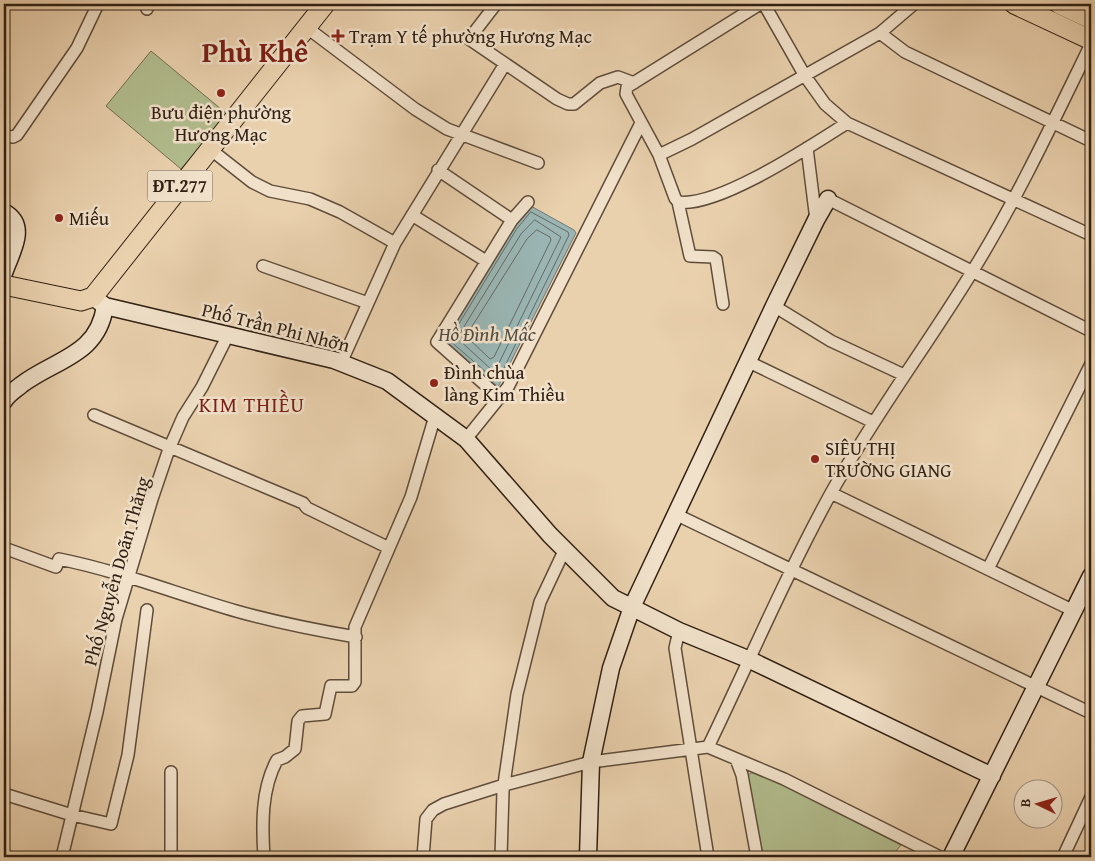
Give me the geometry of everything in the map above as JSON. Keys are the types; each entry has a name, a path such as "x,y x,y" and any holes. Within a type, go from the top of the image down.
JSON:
{"main road":[{"name":"ĐT.277","path":"99,301 210,149 325,4"},
{"path":"1014,4 1091,42"},
{"path":"1059,4 1091,19"},
{"path":"4,284 81,301 99,301"}],"street":[{"path":"4,136 13,138 17,135 77,48 98,4"},
{"path":"496,4 469,39 568,104 574,104 600,83 618,78 634,82"},
{"path":"723,304 716,259 713,257 690,256 678,202 659,155 626,94 627,87 634,82 760,4"},
{"path":"764,4 805,76 824,104 848,123 1091,235"},
{"path":"659,155 692,139 880,33 914,4"},
{"path":"306,27 415,109 447,129 538,163"},
{"path":"880,33 906,52 1091,141"},
{"path":"708,747 792,569 831,493 874,422 972,272 1052,122 1091,42"},
{"path":"341,363 395,243 438,170 462,135 505,64"},
{"path":"466,439 508,387 641,123"},
{"path":"678,202 698,201 714,197 807,148 848,123"},
{"path":"807,148 816,220"},
{"path":"210,149 252,182 270,191 310,199 340,212 395,243"},
{"path":"438,170 512,220"},
{"path":"588,857 592,762 611,668 632,607 774,306 828,199 1091,331"},
{"path":"500,398 437,342 512,220 528,202"},
{"path":"4,212 15,222 18,229 4,273"},
{"path":"412,215 486,261"},
{"path":"262,266 368,303"},
{"path":"4,401 30,378 81,350 91,341 103,322 99,301"},
{"name":"Phố Trần Phi Nhỡn","path":"99,301 341,363 387,382 466,439 564,551 613,598 679,631 750,660 992,776"},
{"path":"774,306 831,341 904,375"},
{"name":"Phố Nguyễn Doãn Thăng","path":"62,857 116,619 169,449 183,417 202,387 228,335"},
{"path":"749,362 874,422"},
{"path":"988,569 1086,388 1091,364"},
{"path":"94,415 160,442 169,449 239,475 303,503 307,508 390,548"},
{"path":"264,857 262,828 272,769 277,760 286,757 295,749 298,721 302,716 325,714 331,686 352,686 356,682 355,627 411,497 435,416"},
{"path":"831,493 1074,611"},
{"path":"675,514 1091,713"},
{"path":"4,548 56,568 59,559 104,568 128,579 244,613 305,628 356,636"},
{"path":"501,857 504,785 517,694 540,602 564,551"},
{"path":"951,857 1091,576"},
{"path":"4,794 72,815 111,824 128,755 147,610"},
{"path":"679,631 675,648 708,857"},
{"path":"423,857 426,819 433,810 444,804 504,785 592,762 708,747 784,780 940,857"},
{"path":"736,759 742,776 757,857"},
{"path":"171,772 171,857"},
{"path":"1063,857 1091,797"}],"green space":[{"path":"151,51 227,114 181,169 106,106"},
{"path":"757,772 901,845 891,857 761,857 747,776"}],"water":[{"name":"Hồ Đình Mấc","path":"529,205 574,230 576,233 498,387 444,344 443,339 513,226 519,222"}],"place":[{"name":"Trạm Y tế phường Hương Mạc","path":"338,36"},
{"name":"Bưu điện phường Hương Mạc","path":"221,93"},
{"name":"Miếu","path":"59,218"},
{"name":"Đình chùa làng Kim Thiều","path":"434,383"},
{"name":"SIÊU THỊ TRƯỜNG GIANG","path":"815,459"}],"district":[{"name":"Phù Khê","path":"255,52"},
{"name":"KIM THIỀU","path":"252,405"}]}
